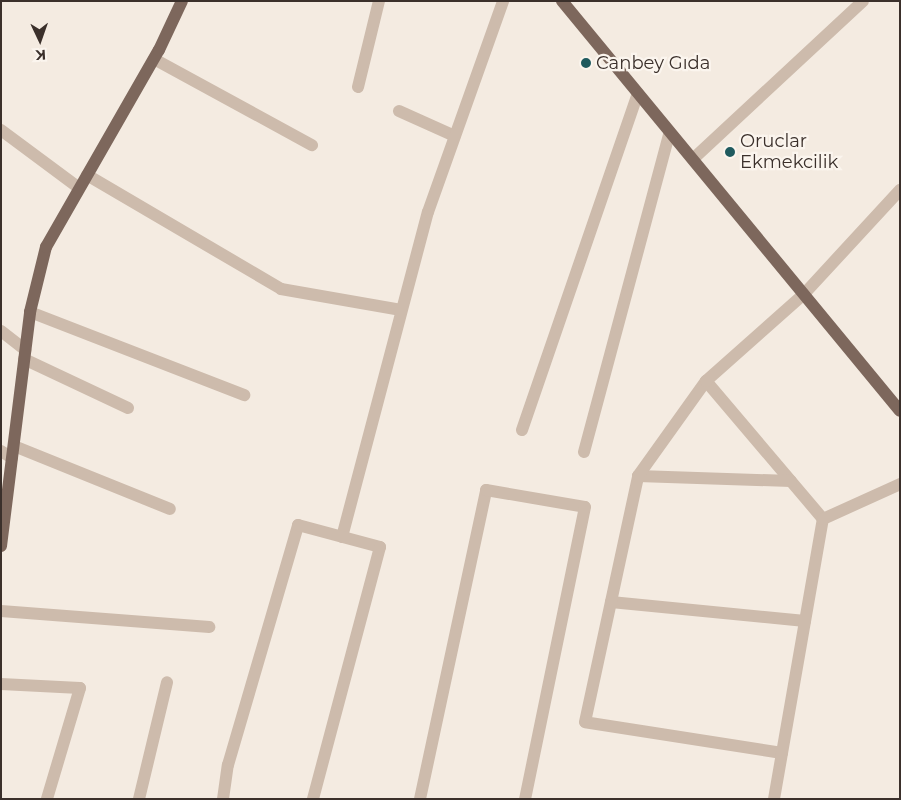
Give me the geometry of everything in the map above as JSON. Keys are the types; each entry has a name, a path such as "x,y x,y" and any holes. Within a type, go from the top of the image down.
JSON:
{"main road":[{"path":"1,546 9,452 30,312 46,247 154,59 182,1"},
{"path":"569,4 638,93 900,411"}],"street":[{"path":"358,87 379,1"},
{"path":"342,537 428,212 503,1"},
{"path":"693,159 864,1"},
{"path":"154,59 312,145"},
{"path":"522,430 638,93"},
{"path":"399,111 455,136"},
{"path":"1,130 79,188"},
{"path":"584,452 670,132"},
{"path":"87,175 281,290 401,310"},
{"path":"782,753 585,722 638,476 706,381 804,294 900,190"},
{"path":"30,312 244,395"},
{"path":"1,331 25,355 128,408"},
{"path":"706,381 823,519 774,799"},
{"path":"9,452 170,509"},
{"path":"638,476 791,480"},
{"path":"823,519 900,484"},
{"path":"420,799 486,490 585,507 525,799"},
{"path":"223,799 228,766 298,525 380,547 313,799"},
{"path":"611,602 805,621"},
{"path":"1,611 209,627"},
{"path":"140,799 167,682"},
{"path":"1,684 80,688 47,799"}],"place":[{"name":"Canbey Gıda","path":"586,63"},
{"name":"Oruclar Ekmekcilik","path":"730,152"}]}
